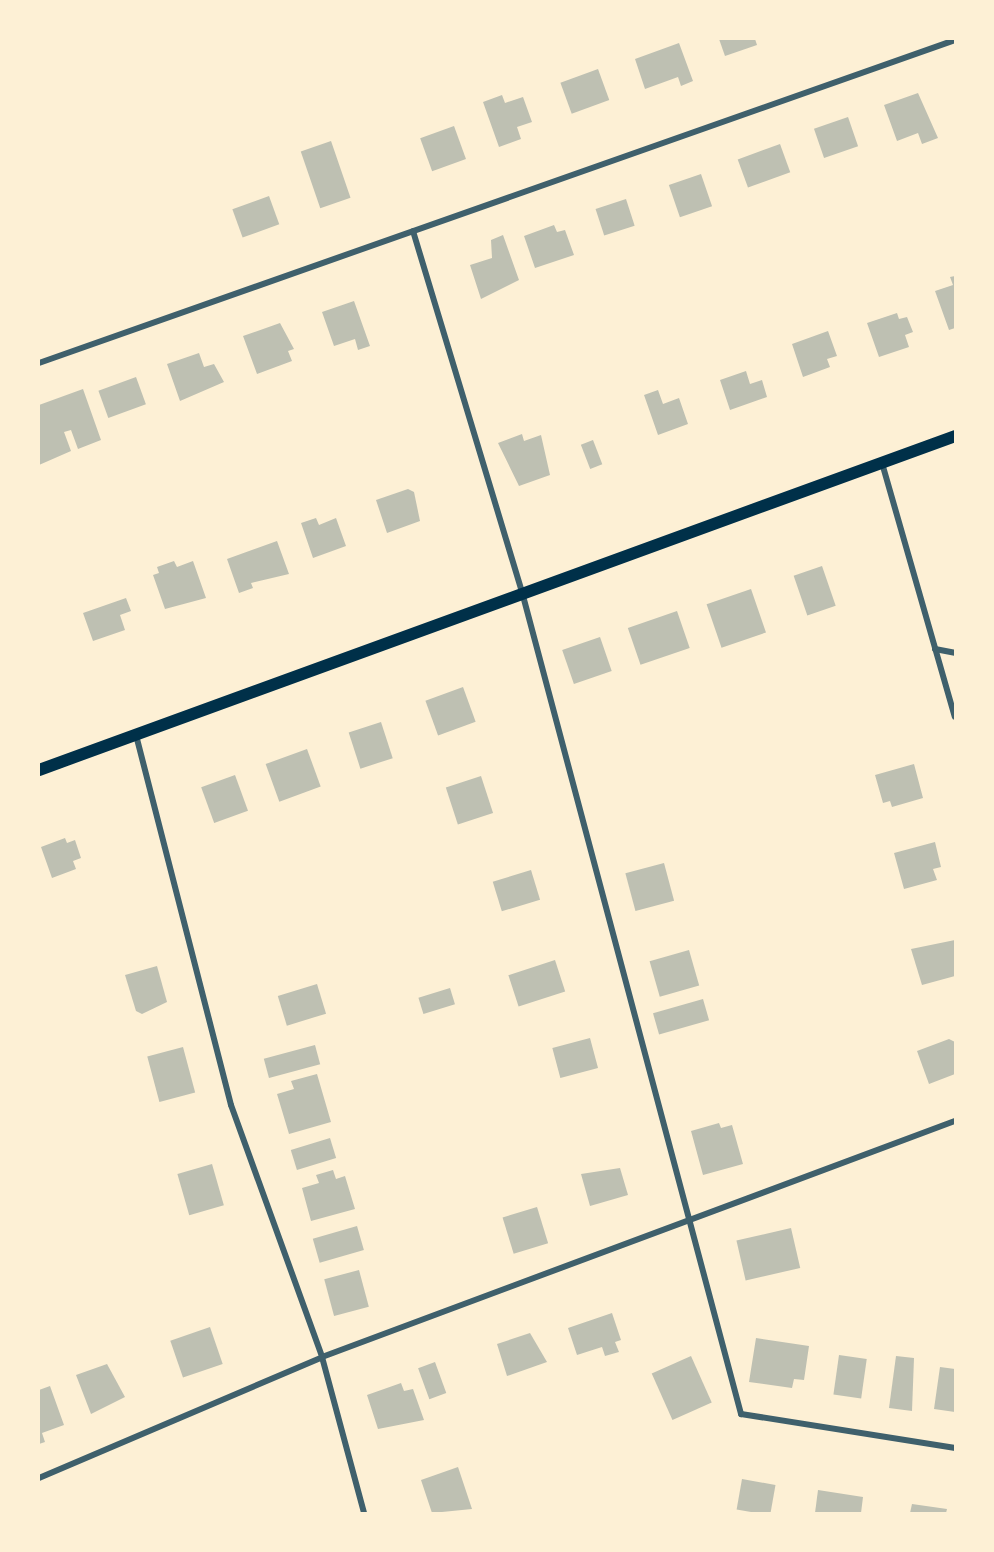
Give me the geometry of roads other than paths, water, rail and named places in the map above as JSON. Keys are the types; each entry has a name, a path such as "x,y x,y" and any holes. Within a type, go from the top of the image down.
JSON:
{"main road":[{"path":"39,770 955,436"}],"street":[{"path":"39,363 955,40"},
{"path":"413,231 522,592 741,1414 955,1448"},
{"path":"882,463 955,717"},
{"path":"935,649 955,652"},
{"path":"136,735 231,1104 322,1357 364,1513"},
{"path":"39,1478 322,1357 955,1121"}]}
